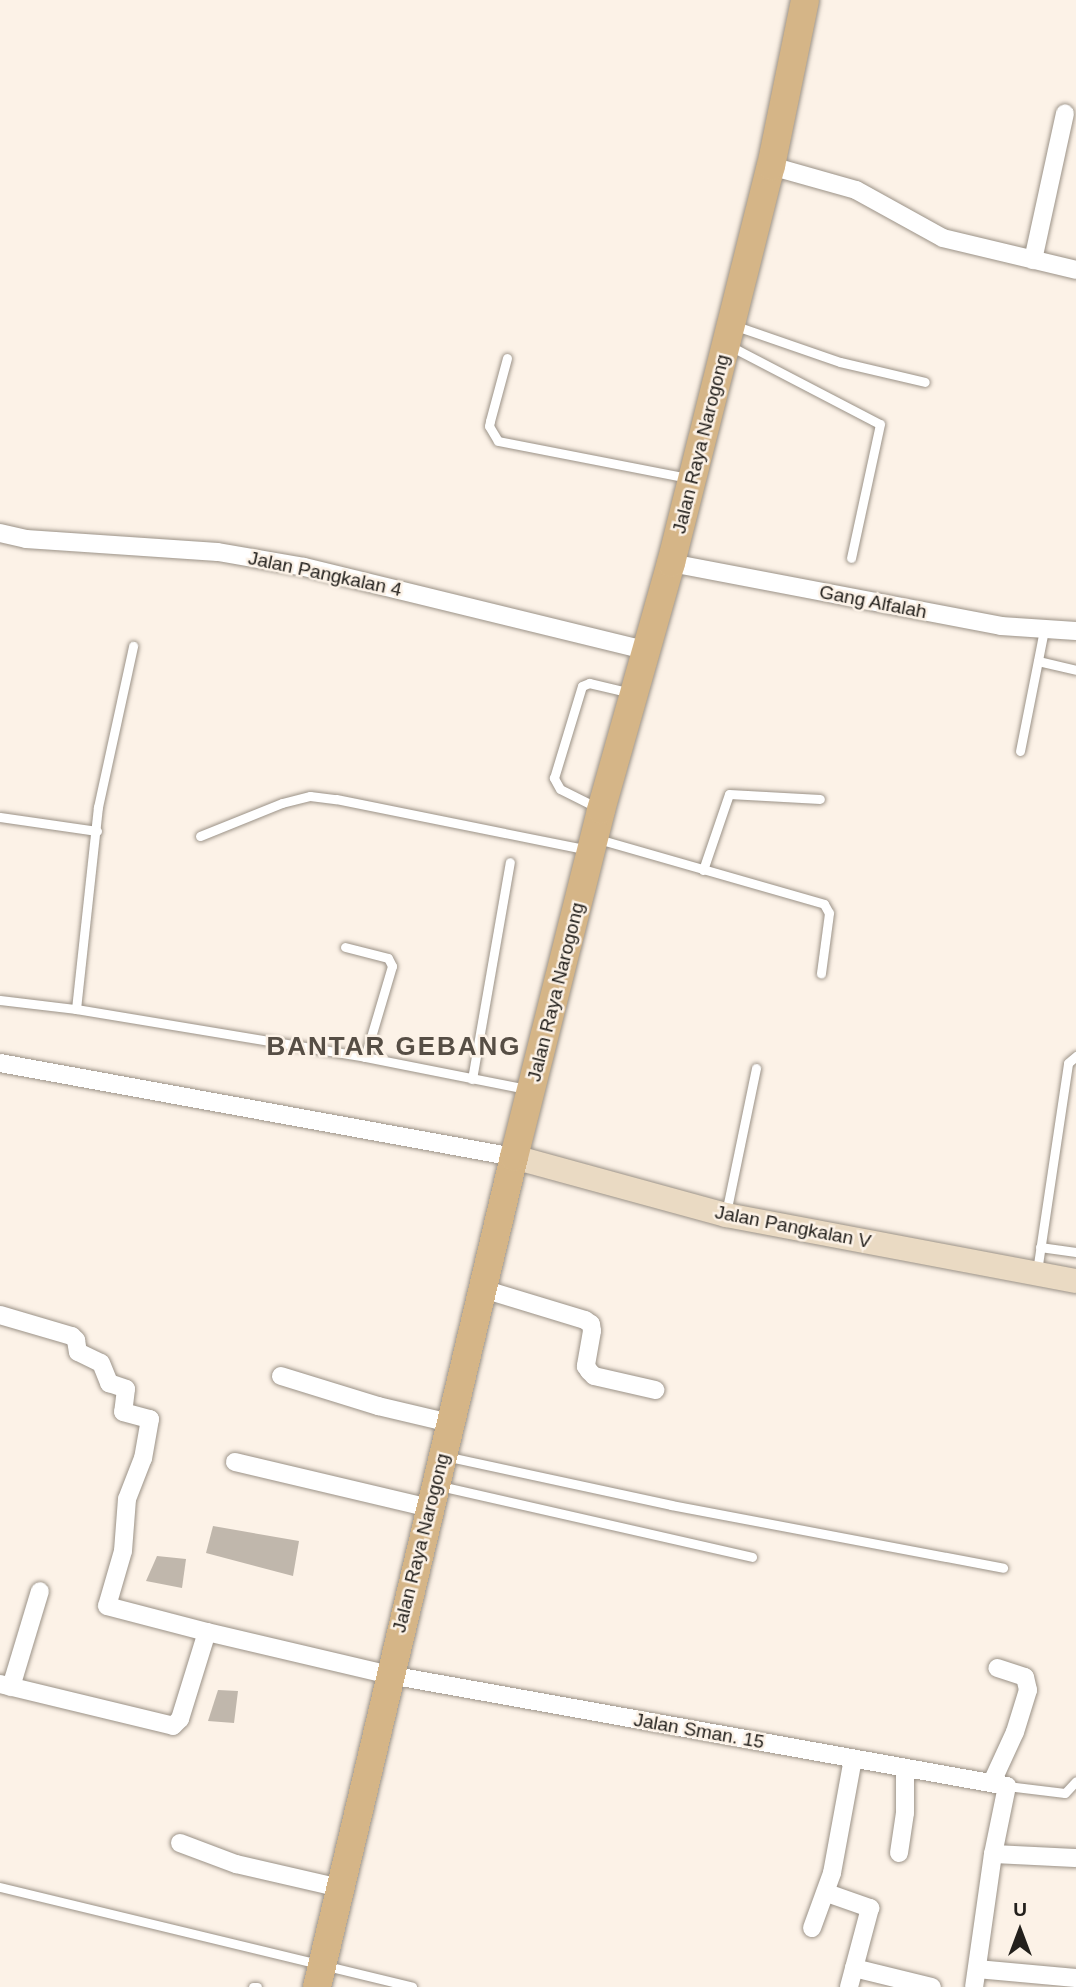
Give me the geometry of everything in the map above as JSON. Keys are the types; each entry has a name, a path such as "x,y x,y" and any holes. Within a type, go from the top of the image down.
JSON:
{"main road":[{"name":"Jalan Raya Narogong","path":"319,1977 514,1157 601,810 644,650 671,563 771,166 805,0"}],"street":[{"path":"1033,260 1065,113"},
{"path":"771,166 856,190 943,238 1076,270"},
{"name":"Jalan Pangkalan 4","path":"0,533 26,539 218,552 304,567 644,650"},
{"name":"Gang Alfalah","path":"671,563 1001,626 1076,631"},
{"path":"0,1063 514,1157"},
{"name":"Jalan Pangkalan V","path":"514,1157 726,1215 1076,1281"},
{"path":"483,1289 585,1320 591,1324 592,1331 586,1366 589,1371 594,1376 655,1390"},
{"name":"Jalan Sman. 15","path":"0,1315 72,1336 76,1340 78,1352 101,1363 109,1383 127,1389 123,1412 150,1419 143,1458 127,1499 123,1551 107,1606 390,1675 1000,1784"},
{"path":"281,1376 379,1406 450,1423"},
{"path":"235,1462 328,1481 432,1497"},
{"path":"40,1591 6,1685 173,1726 180,1720 207,1632"},
{"path":"974,1987 1000,1784 1028,1690 1025,1677 997,1668"},
{"path":"812,1928 827,1893 853,1759"},
{"path":"899,1853 905,1813 905,1768"},
{"path":"180,1843 236,1864 340,1888"},
{"path":"993,1854 1076,1858"},
{"path":"827,1893 870,1908 849,1987"},
{"path":"855,1968 932,1987"},
{"path":"977,1969 1076,1978"}],"lane":[{"path":"728,334 925,382"},
{"path":"728,334 880,424 851,558"},
{"path":"507,358 489,426 498,441 691,479"},
{"path":"1020,751 1044,630"},
{"path":"76,1009 98,807 133,646"},
{"path":"1038,661 1076,670"},
{"path":"601,810 560,789 554,778 582,686 589,683 632,694"},
{"path":"703,870 729,794 820,799"},
{"path":"200,836 282,803 310,796 593,844 703,870 824,904 829,913 821,973"},
{"path":"0,817 97,831"},
{"path":"472,1079 510,862"},
{"path":"345,947 388,958 392,966 365,1057"},
{"path":"0,1000 76,1009 365,1057 531,1090"},
{"path":"1037,1274 1068,1063 1076,1056"},
{"path":"726,1215 756,1068"},
{"path":"1040,1247 1076,1252"},
{"path":"442,1456 671,1505 1003,1569"},
{"path":"432,1497 752,1557"},
{"path":"1000,1784 1065,1793 1076,1782"},
{"path":"0,1887 319,1977 411,1987"}],"building":[{"path":"213,1526 299,1541 293,1576 206,1553"},
{"path":"157,1556 186,1559 182,1588 146,1581"},
{"path":"218,1690 238,1691 234,1723 208,1721"}],"district":[{"name":"BANTAR GEBANG","path":"394,1047"}]}
